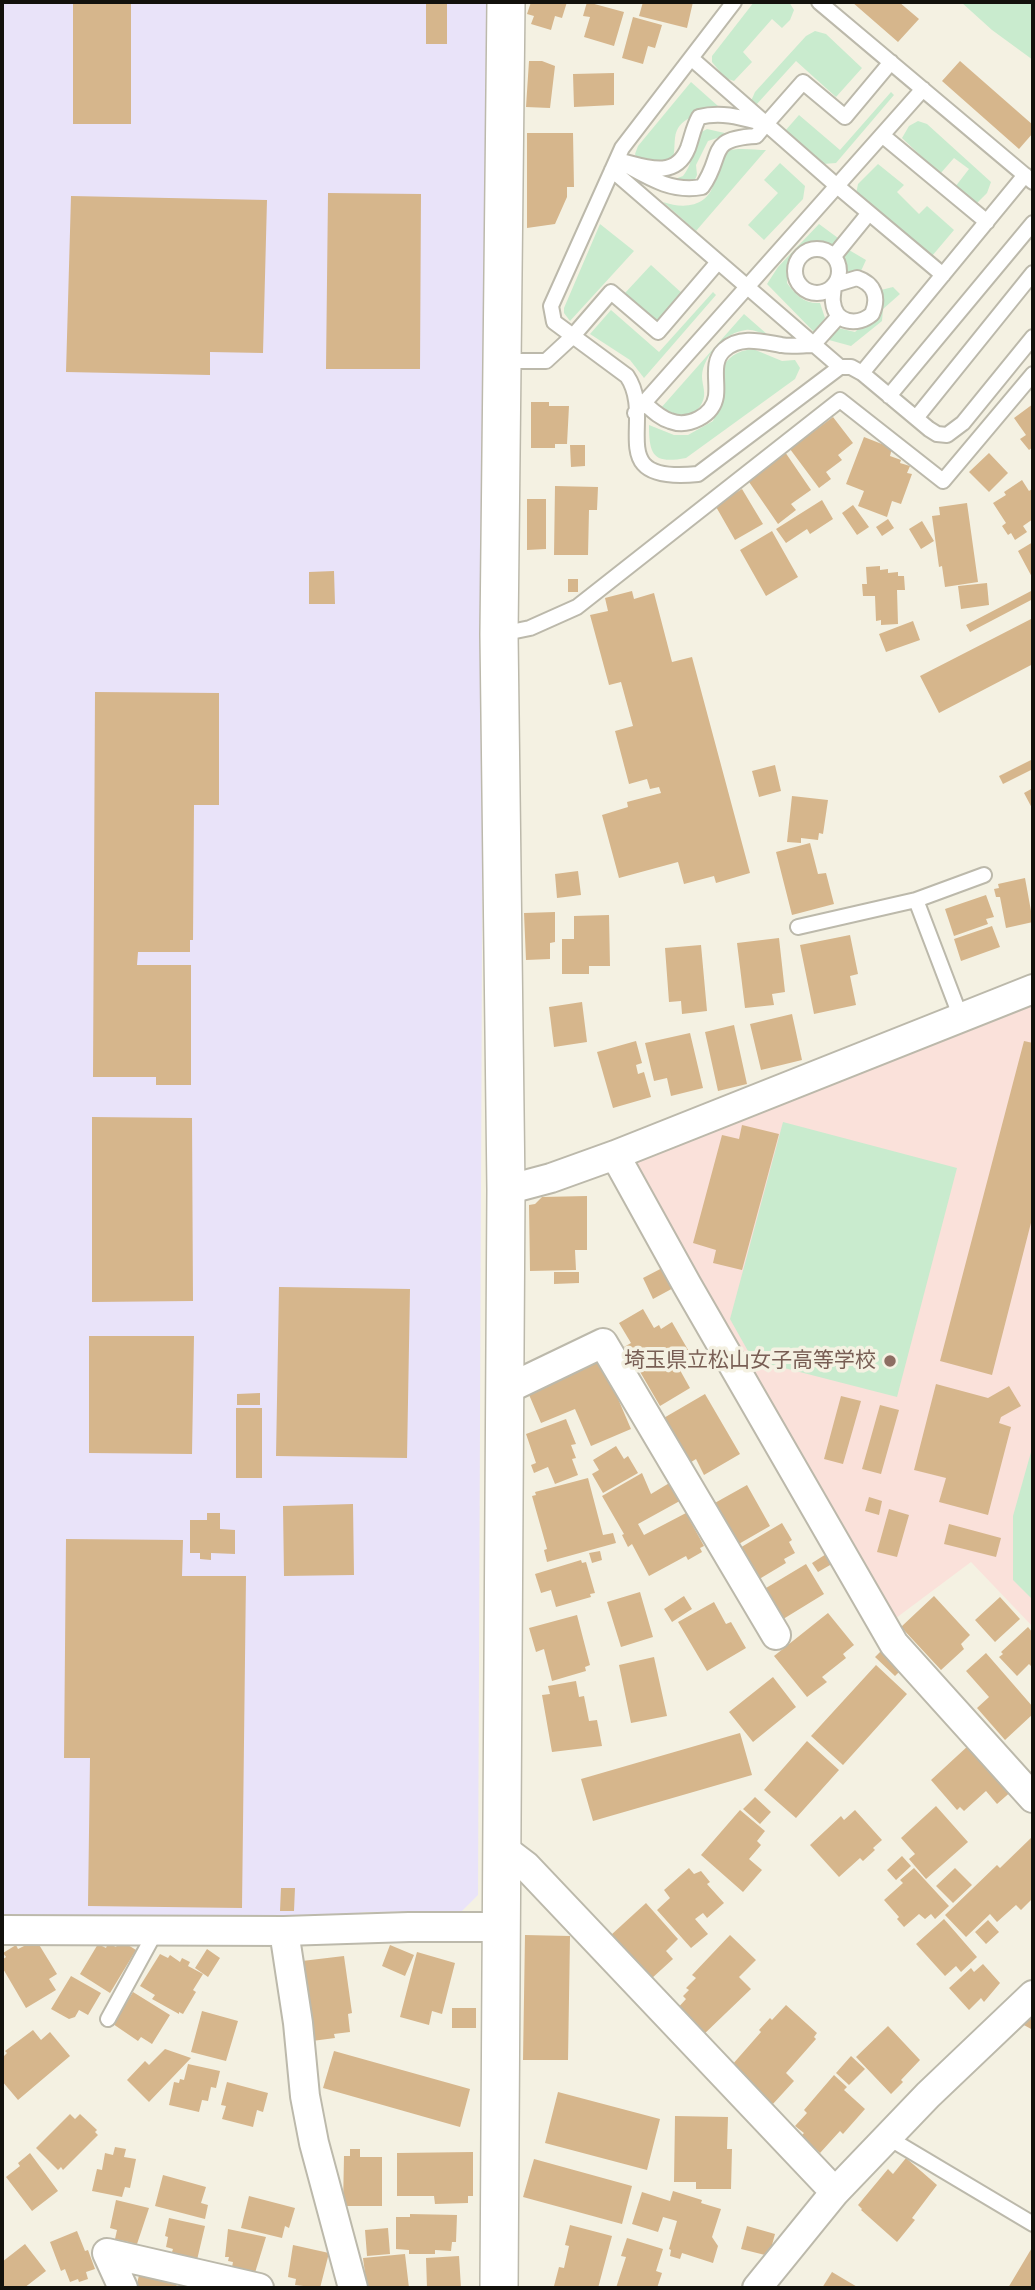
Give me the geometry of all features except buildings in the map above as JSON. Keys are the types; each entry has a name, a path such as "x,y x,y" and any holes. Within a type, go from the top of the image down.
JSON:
{"street":[{"path":"499,2288 506,1190 499,634 506,2"},
{"path":"506,1190 551,1178 615,1154 1033,989"},
{"path":"615,1154 687,1285 894,1644 1033,1798"},
{"path":"503,1391 603,1343 776,1635"},
{"path":"501,1847 526,1866 835,2192"},
{"path":"2,1930 284,1931 501,1927"},
{"path":"284,1931 298,2023 305,2096 314,2143 353,2288"},
{"path":"757,2288 835,2192 887,2137 1033,1995"},
{"path":"123,2288 107,2253 259,2288"}],"lane":[{"path":"734,2 622,148 551,306 554,322 627,376 635,388 640,408 638,456 648,468 679,476 698,474 839,367 850,367 862,373 937,434 947,436 955,430 1033,337"},
{"path":"819,2 1029,179 987,222 862,373"},
{"path":"691,58 943,275"},
{"path":"614,165 670,188 687,190 702,187 712,173 716,152 724,142 739,137 756,136 803,82 845,117 891,62"},
{"path":"640,408 923,89"},
{"path":"614,165 668,169 681,162 689,145 691,130 699,117 714,114 766,124"},
{"path":"882,135 987,222"},
{"path":"614,165 718,262 839,367"},
{"path":"834,256 869,213"},
{"path":"889,396 1033,223"},
{"path":"834,285 821,293 807,291 796,280 796,264 805,252 820,249 834,256 839,271 834,285 833,302 839,316 851,322 866,319 872,314 875,292 865,281 850,279 834,285"},
{"path":"502,360 546,361 572,337 611,292 658,332 718,262"},
{"path":"916,418 1033,273"},
{"path":"640,408 673,422 691,422 707,413 716,398 717,360 725,348 754,340 782,345 813,345 839,316"},
{"path":"499,634 530,628 577,607 840,400 943,481 1033,374"},
{"path":"798,927 916,900 984,874"},
{"path":"916,900 961,1018"},
{"path":"108,2019 156,1931"},
{"path":"887,2137 1033,2224"}],"shaded area":[{"path":"2,2 486,2 478,1895 462,1911 366,1912 344,1915 323,1924 2,1923"},
{"name":"埼玉県立松山女子高等学校","path":"1033,1004 1033,1627 971,1562 892,1621 634,1161"}],"green space":[{"path":"754,2 789,2 794,10 790,20 782,28 772,19 743,52 752,62 734,81 725,78 712,62 712,56"},
{"path":"961,2 1033,2 1033,60 992,30"},
{"path":"815,31 826,34 862,68 836,97 796,61 756,105 751,101 755,92 806,36"},
{"path":"691,82 727,114 687,119 677,130 672,161 654,165 637,159 635,154 638,146"},
{"path":"891,92 894,95 836,163 823,164 785,131 799,115 840,150"},
{"path":"918,121 927,124 991,182 987,193 975,205 955,187 969,169 954,158 940,174 902,138 909,126"},
{"path":"707,129 729,134 708,141 696,165 697,175 693,184 664,183 683,176 691,160 694,136"},
{"path":"736,149 766,150 696,231 663,202 680,206 696,204 702,200 712,188 718,159 723,153"},
{"path":"780,163 805,186 803,199 764,240 748,225 778,193 764,180"},
{"path":"878,164 904,185 897,192 919,214 927,206 954,230 932,256 919,251 856,194 858,184"},
{"path":"600,224 634,251 570,321 564,308"},
{"path":"819,224 838,238 829,249 810,244 789,265 787,283 801,298 820,303 825,318 814,332 767,284 778,267"},
{"path":"849,250 866,260 861,271 881,290 893,287 900,294 883,309 882,321 851,346 829,340 834,327 855,332 868,320 876,301 865,281 844,273 838,262"},
{"path":"651,265 684,295 658,324 625,293"},
{"path":"713,292 716,295 644,378 630,360 590,334 611,310 659,352"},
{"path":"744,314 768,335 746,330 730,335 716,346 703,368 704,396 700,406 689,415 679,418 660,409"},
{"path":"753,349 782,361 795,360 800,368 795,379 686,458 667,460 655,455 650,444 649,425 674,435 688,435 713,421 724,391 720,371 733,356"},
{"path":"783,1122 957,1168 897,1397 753,1360 730,1319"},
{"path":"1033,1445 1033,1600 1013,1580 1013,1516"}],"place":[{"name":"埼玉県立松山女子高等学校","path":"890,1361"}]}
